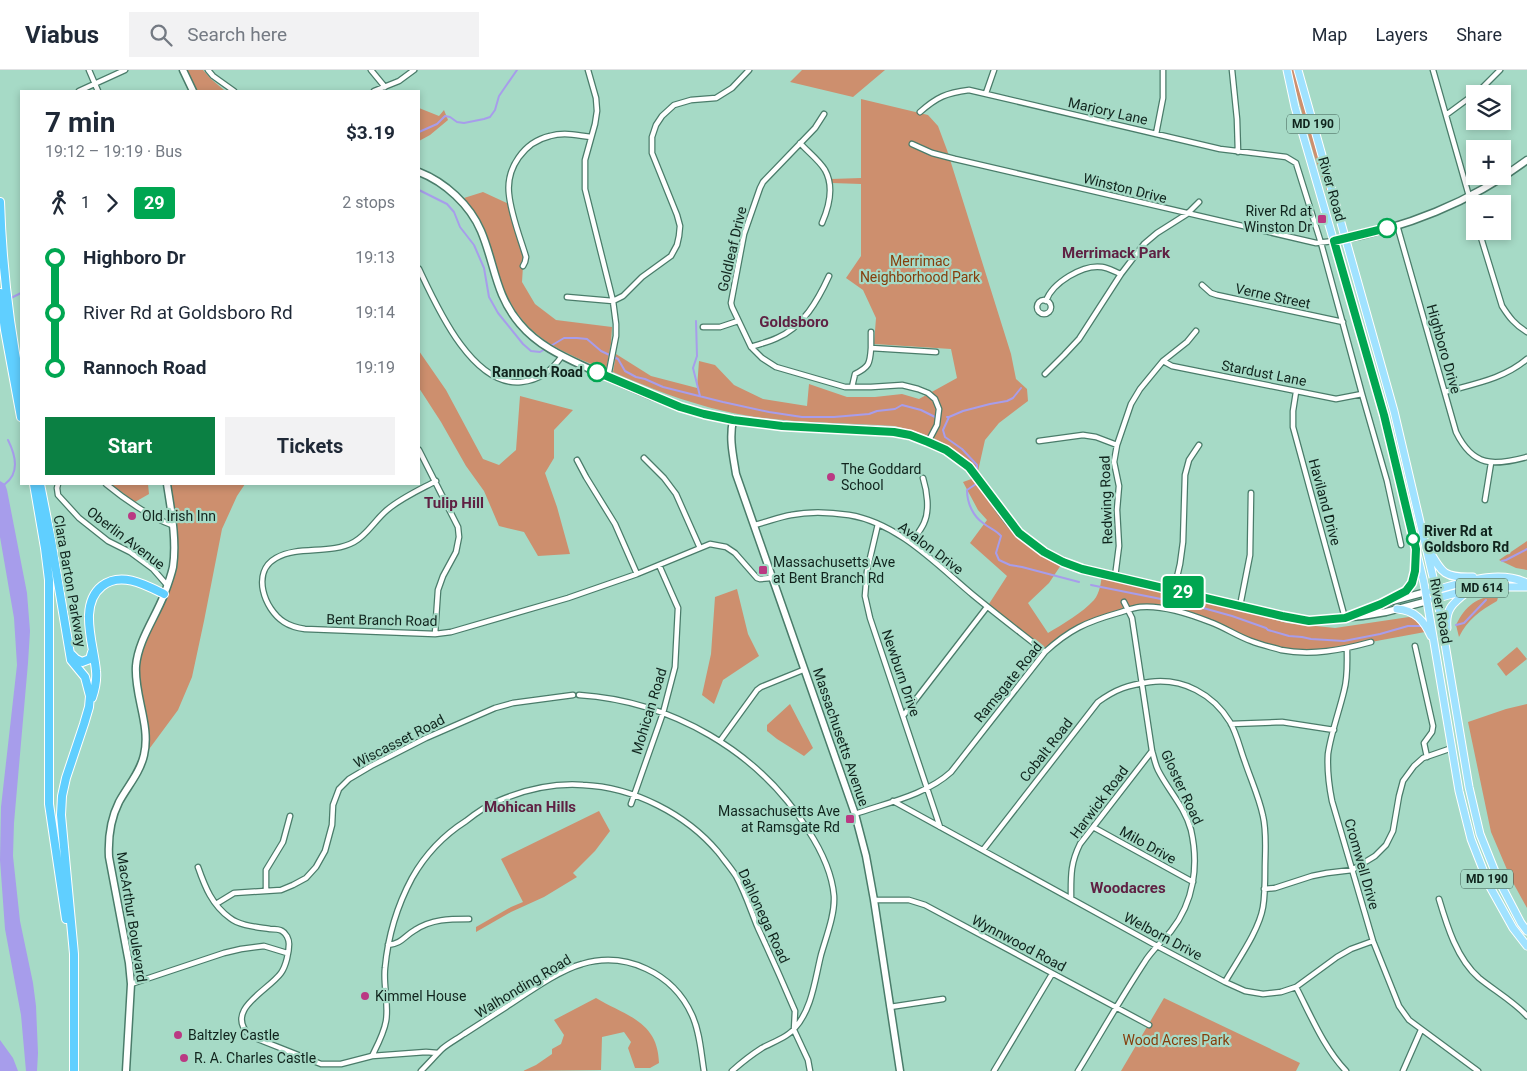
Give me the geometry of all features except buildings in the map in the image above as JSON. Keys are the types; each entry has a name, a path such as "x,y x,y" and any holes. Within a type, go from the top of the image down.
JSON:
{"highway":[{"path":"0,202 1,244 6,294 20,380"},
{"path":"0,292 20,412"},
{"path":"32,497 33,485"},
{"name":"Clara Barton Parkway","path":"33,485 49,580 49,804 74,973"},
{"name":"Clara Barton Parkway","path":"40,485 71,660 84,678 90,696 89,707 70,762 62,796 61,815 74,954 74,1071"},
{"path":"38,536 49,580"},
{"path":"70,651 79,662 86,662 92,656 89,610 95,594 103,585 122,578 148,586 164,594"},
{"path":"89,707 96,679 92,645"},
{"path":"48,763 51,773 58,777 63,774 70,762"}],"main road":[{"path":"183,70 192,90"},
{"name":"River Road","path":"1287,70 1384,415 1428,601 1459,791 1471,839 1489,884 1513,928 1527,946"},
{"name":"River Road","path":"1298,70 1394,411 1438,598 1469,787 1480,834 1498,879 1521,923 1527,930"},
{"path":"1473,195 1496,182 1527,160"},
{"name":"MD 614","path":"420,172 450,191 468,210 480,230 498,288 509,310 520,325 547,348 608,377 680,407 704,414 733,420 782,426 894,432 910,435 928,442 946,450 969,467 1011,524 1030,542 1063,562 1082,569 1309,621 1376,614 1471,589 1527,587"},
{"path":"1334,241 1397,225 1434,213 1466,198"},
{"name":"Massachusetts Avenue","path":"733,420 731,432 736,474 854,814 866,856 900,1071"},
{"name":"MacArthur Boulevard","path":"126,1071 131,984 108,842 114,812 138,771 144,756 144,719 136,686 136,664 142,642 164,594 173,567 174,542 167,485"},
{"path":"1420,524 1437,566 1444,573 1455,577 1488,577"},
{"path":"1381,604 1406,591 1412,583 1415,571 1416,549"},
{"name":"MD 614","path":"1345,618 1381,604 1488,577 1509,578 1527,583"},
{"path":"1447,653 1447,615 1453,603 1471,589"},
{"path":"1397,609 1405,610 1418,616 1423,621 1435,644"}],"street":[{"path":"88,70 98,90"},
{"path":"81,90 125,70"},
{"path":"208,70 213,76 233,90"},
{"path":"370,70 385,87"},
{"path":"377,90 399,81 414,70"},
{"path":"588,70 597,105 595,124 585,160 585,189 613,301 617,330 608,377"},
{"path":"568,297 613,301 623,296 642,277 671,256 677,245 680,226 652,153 652,136 656,125 662,116 674,105 684,101 716,98 732,88 749,70"},
{"path":"986,93 994,70"},
{"path":"1156,134 1163,98 1163,70"},
{"path":"1232,70 1238,152"},
{"path":"1433,70 1468,195"},
{"path":"1446,115 1480,90 1500,70"},
{"name":"Marjory Lane","path":"920,112 934,100 950,92 969,90 1238,152 1286,157 1296,163 1299,169 1321,243"},
{"name":"Goldleaf Drive","path":"824,114 815,128 763,182 760,188 744,234 731,303 732,307 751,347 762,358 776,367 845,387 871,388 902,385 928,393 935,399 939,408 937,425 928,442"},
{"path":"523,266 526,257 508,192 514,164 528,147 549,136 569,134 592,137"},
{"path":"800,143 820,164 828,180 830,188 829,206 822,223"},
{"name":"Winston Drive","path":"912,144 955,159 1187,214 1316,243 1334,241"},
{"path":"1044,374 1079,339 1121,274 1144,244 1157,233 1187,214 1198,202"},
{"name":"Highboro Drive","path":"1397,225 1456,432 1462,444 1476,457 1491,463"},
{"path":"1482,240 1502,306 1508,317 1527,332"},
{"path":"1321,243 1387,481 1402,545"},
{"path":"1046,301 1053,288 1083,269 1102,267 1121,274"},
{"path":"420,271 441,314 455,337 484,369 496,377 508,382 537,379 553,368 562,356"},
{"path":"751,347 778,338 800,322 815,303 829,276"},
{"name":"Verne Street","path":"1202,285 1211,293 1217,295 1343,322"},
{"path":"703,327 720,327 738,321"},
{"name":"Redwing Road","path":"1115,576 1119,546 1117,510 1119,486 1114,462 1117,445 1134,396 1163,361 1187,342 1196,331"},
{"path":"852,386 856,374 868,365 871,332"},
{"path":"871,348 936,352"},
{"path":"1445,392 1497,377 1509,372 1527,359"},
{"name":"Stardust Lane","path":"1163,361 1172,366 1336,399 1362,394"},
{"name":"Haviland Drive","path":"1296,392 1292,411 1293,427 1345,618"},
{"path":"1039,441 1083,435 1096,437 1117,445"},
{"path":"1174,590 1183,542 1185,475 1189,460 1200,445"},
{"path":"420,452 456,519 459,537 456,552 438,590 435,634"},
{"path":"1485,500 1491,463 1527,457"},
{"path":"644,458 664,478 676,494 700,548"},
{"path":"578,460 586,477 615,524 637,574"},
{"path":"911,543 926,520 927,503 923,478"},
{"name":"Bent Branch Road","path":"436,481 397,502 354,542 339,547 285,553 274,558 262,579 262,590 269,607 282,621 305,629 435,634 450,632 568,598 637,574 710,544 726,547 735,553 757,578 771,578"},
{"name":"Oberlin Avenue","path":"58,485 58,495 79,518 108,541 130,552 153,569 167,585"},
{"path":"107,485 118,494 172,525"},
{"path":"1240,606 1250,555 1251,492"},
{"name":"Avalon Drive","path":"754,525 792,515 820,512 850,515 878,524 911,543 1045,652"},
{"name":"Newburn Drive","path":"878,524 867,571 865,596 870,618 940,827"},
{"name":"Mohican Road","path":"631,804 662,713 675,667 678,608 659,565"},
{"name":"Gloster Road","path":"1078,1071 1145,961 1171,931 1181,916 1190,897 1193,882 1195,856 1190,828 1182,808 1158,769 1152,752 1132,618 1124,602"},
{"path":"903,716 988,607"},
{"name":"Ramsgate Road","path":"854,814 928,788 941,781 951,772 1045,652 1060,638 1080,626 1099,618 1143,607 1167,609 1211,622 1251,641 1282,650 1316,652 1347,648 1371,642"},
{"path":"1415,646 1433,726 1432,732 1424,743 1427,757"},
{"name":"Cromwell Drive","path":"1347,648 1345,688 1328,756 1329,784 1373,940 1399,1006 1409,1020 1478,1071"},
{"path":"720,741 757,690 803,670"},
{"name":"Cobalt Road","path":"983,850 1098,702 1112,692 1126,686 1142,683 1158,681 1175,682 1193,687 1208,696 1220,708 1231,724 1264,818 1266,838 1263,908 1258,924 1225,982"},
{"name":"Wiscasset Road","path":"216,904 234,894 281,890 306,878 316,867 325,851 331,833 333,805 336,795 348,779 426,738 495,708 513,703 573,695"},
{"path":"579,695 631,702 695,727 720,741 759,770 788,801 815,840 826,863 832,879 834,898 832,916 806,1012 794,1030 749,1056 732,1071"},
{"path":"1231,724 1282,722 1334,730"},
{"path":"1264,890 1312,876 1352,870 1375,856 1386,845 1392,831 1403,781 1414,766 1423,758 1452,748"},
{"name":"Harwick Road","path":"1071,898 1071,869 1074,856 1080,844 1152,752"},
{"name":"Dahlonega Road","path":"388,945 399,906 413,876 430,852 458,826 497,801 514,795 540,788 563,785 594,785 635,795 668,810 697,832 718,852 736,876 795,1011 794,1030"},
{"name":"Welborn Drive","path":"893,801 1157,946 1245,991 1263,994 1281,992 1296,987 1337,957 1373,940"},
{"path":"266,890 266,870 283,842 290,816"},
{"name":"Milo Drive","path":"1093,828 1193,882"},
{"path":"198,867 206,890 229,918 282,931 288,939 289,944 281,973 250,1001 243,1012 242,1024 244,1030 250,1036 321,1064 341,1064 372,1056 426,1052 438,1053"},
{"name":"Wynnwood Road","path":"874,900 899,899 918,902 1149,1025"},
{"path":"1439,899 1445,919 1468,966 1478,978 1505,996 1527,1016"},
{"path":"372,1056 383,1034 387,1020 385,970 388,945 399,944 415,929 431,921 469,919"},
{"path":"131,984 241,949 264,946 287,953"},
{"name":"Walhonding Road","path":"421,1071 443,1048 519,998 568,969 580,964 600,960 619,960 638,965 664,980 678,994 692,1016 697,1029 704,1071"},
{"path":"994,1071 1052,974"},
{"path":"1296,987 1327,1047 1346,1071"},
{"path":"890,1007 943,999"},
{"path":"794,1030 808,1060 810,1071"},
{"path":"1403,1071 1421,1030"}],"green space":[{"path":"187,70 203,70 224,90 197,90"},
{"path":"802,70 885,70 853,97 790,82"},
{"path":"1290,70 1294,70 1328,192 1314,155"},
{"name":"Merrimac Neighborhood Park","path":"861,99 928,115 938,126 1011,354 1016,379 1027,389 1028,401 999,423 985,440 978,471 950,447 918,432 894,426 787,420 724,411 681,399 613,372 616,354 651,376 697,388 699,361 715,365 734,385 763,399 807,406 809,384 847,397 875,397 902,394 919,399 957,378 951,349 874,344 876,318 863,290 846,278 861,256 861,184 832,183 831,179 861,178"},
{"path":"420,108 439,116 444,110 448,120 420,140"},
{"path":"483,192 511,205 526,257 523,266 522,282 535,304 556,320 612,327 606,370 557,348 543,339 519,316 501,282 483,226 476,213 464,198"},
{"path":"420,352 446,390 483,459 499,465 516,450 520,396 573,410 554,430 554,458 545,473 570,554 538,556 524,532 499,526 484,491 466,466 420,390"},
{"path":"977,477 1019,533 1063,562 1049,583 1028,603 1048,633 1078,614 1094,600 1099,591 1102,574 1287,623 1335,628 1409,617 1418,621 1425,632 1347,648 1300,652 1251,641 1185,613 1143,607 1080,626 1045,652 987,607 1007,576 970,543 987,520 978,510 963,482"},
{"path":"112,485 148,485 149,494 135,502"},
{"path":"167,485 244,485 237,496 222,529 192,677 178,710 144,756 145,738 136,664 173,567 174,542"},
{"path":"1527,541 1527,570 1516,568 1499,560"},
{"path":"737,589 748,634 759,656 723,680 714,704 702,695 711,654 715,597"},
{"path":"1499,594 1497,601 1475,616 1466,625 1459,637 1456,625 1468,607 1478,600"},
{"path":"1517,647 1527,659 1506,676 1497,664"},
{"path":"790,704 813,748 804,756 767,731 767,725"},
{"path":"1527,704 1527,908 1511,879 1491,832 1468,722"},
{"path":"599,811 610,831 595,851 573,873 577,877 544,897 511,912 476,932 476,927 523,902 501,859"},
{"path":"596,998 629,1015 647,1029 657,1049 659,1063 650,1068 635,1068 628,1048 631,1042 624,1032 602,1037 601,1070 523,1071 552,1054 552,1049 561,1044 564,1035 554,1020"},
{"name":"Wood Acres Park","path":"1164,998 1300,1063 1296,1071 1121,1071"}],"shaded area":[{"path":"0,481 5,484 7,490 27,593 30,631 13,856 20,921 36,1006 37,1071 26,1071 21,1015 5,929 0,860 1,807 17,665 14,618 0,537"},
{"path":"0,1040 13,1058 18,1071 0,1071"}],"waterway":[{"path":"420,132 437,124 445,116 464,123 490,117 495,110 499,96 517,70"},
{"path":"420,190 447,204 454,212 460,227 474,245 484,268 489,297 498,313 531,351 540,352 545,349"},
{"path":"11,298 20,294"},
{"path":"696,321 697,356 693,368 700,396"},
{"path":"549,347 564,338 587,339 601,351 618,359 625,371 636,377 663,387 769,412 802,417 834,417 869,414 895,409 902,405 921,410 935,417"},
{"path":"949,417 963,411 1007,401 1013,398 1021,388"},
{"path":"947,417 949,417 943,430 945,437 962,449 977,465 977,468"},
{"path":"5,484 13,474 15,463 13,451 8,440"},
{"path":"976,484 967,490 969,504 979,520 1001,536 996,553 999,560 1010,565 1079,582"},
{"path":"1502,561 1527,549"},
{"path":"1091,585 1196,606 1232,616 1268,630 1289,636 1311,639 1344,641 1408,626 1422,626"},
{"path":"1456,625 1464,623 1486,600"}],"bus line":[{"name":"29","path":"597,372 680,407 718,417 782,426 885,431 910,435 946,450 969,467 1019,533 1044,552 1063,562 1082,569 1282,616 1309,621 1345,618 1381,604 1406,591 1412,583 1415,571 1416,549 1384,415 1334,241 1387,228"}],"place":[{"name":"River Rd at Winston Dr","path":"1322,219"},
{"name":"Rannoch Road","path":"597,372"},
{"name":"The Goddard School","path":"831,477"},
{"name":"Old Irish Inn","path":"132,516"},
{"name":"River Rd at Goldsboro Rd","path":"1413,539"},
{"name":"Massachusetts Ave at Bent Branch Rd","path":"763,570"},
{"name":"Massachusetts Ave at Ramsgate Rd","path":"850,819"},
{"name":"Kimmel House","path":"365,996"},
{"name":"Baltzley Castle","path":"178,1035"},
{"name":"R. A. Charles Castle","path":"184,1058"}],"district":[{"name":"Merrimack Park","path":"1116,253"},
{"name":"Goldsboro","path":"794,322"},
{"name":"Tulip Hill","path":"454,503"},
{"name":"Mohican Hills","path":"530,807"},
{"name":"Woodacres","path":"1128,888"}]}
